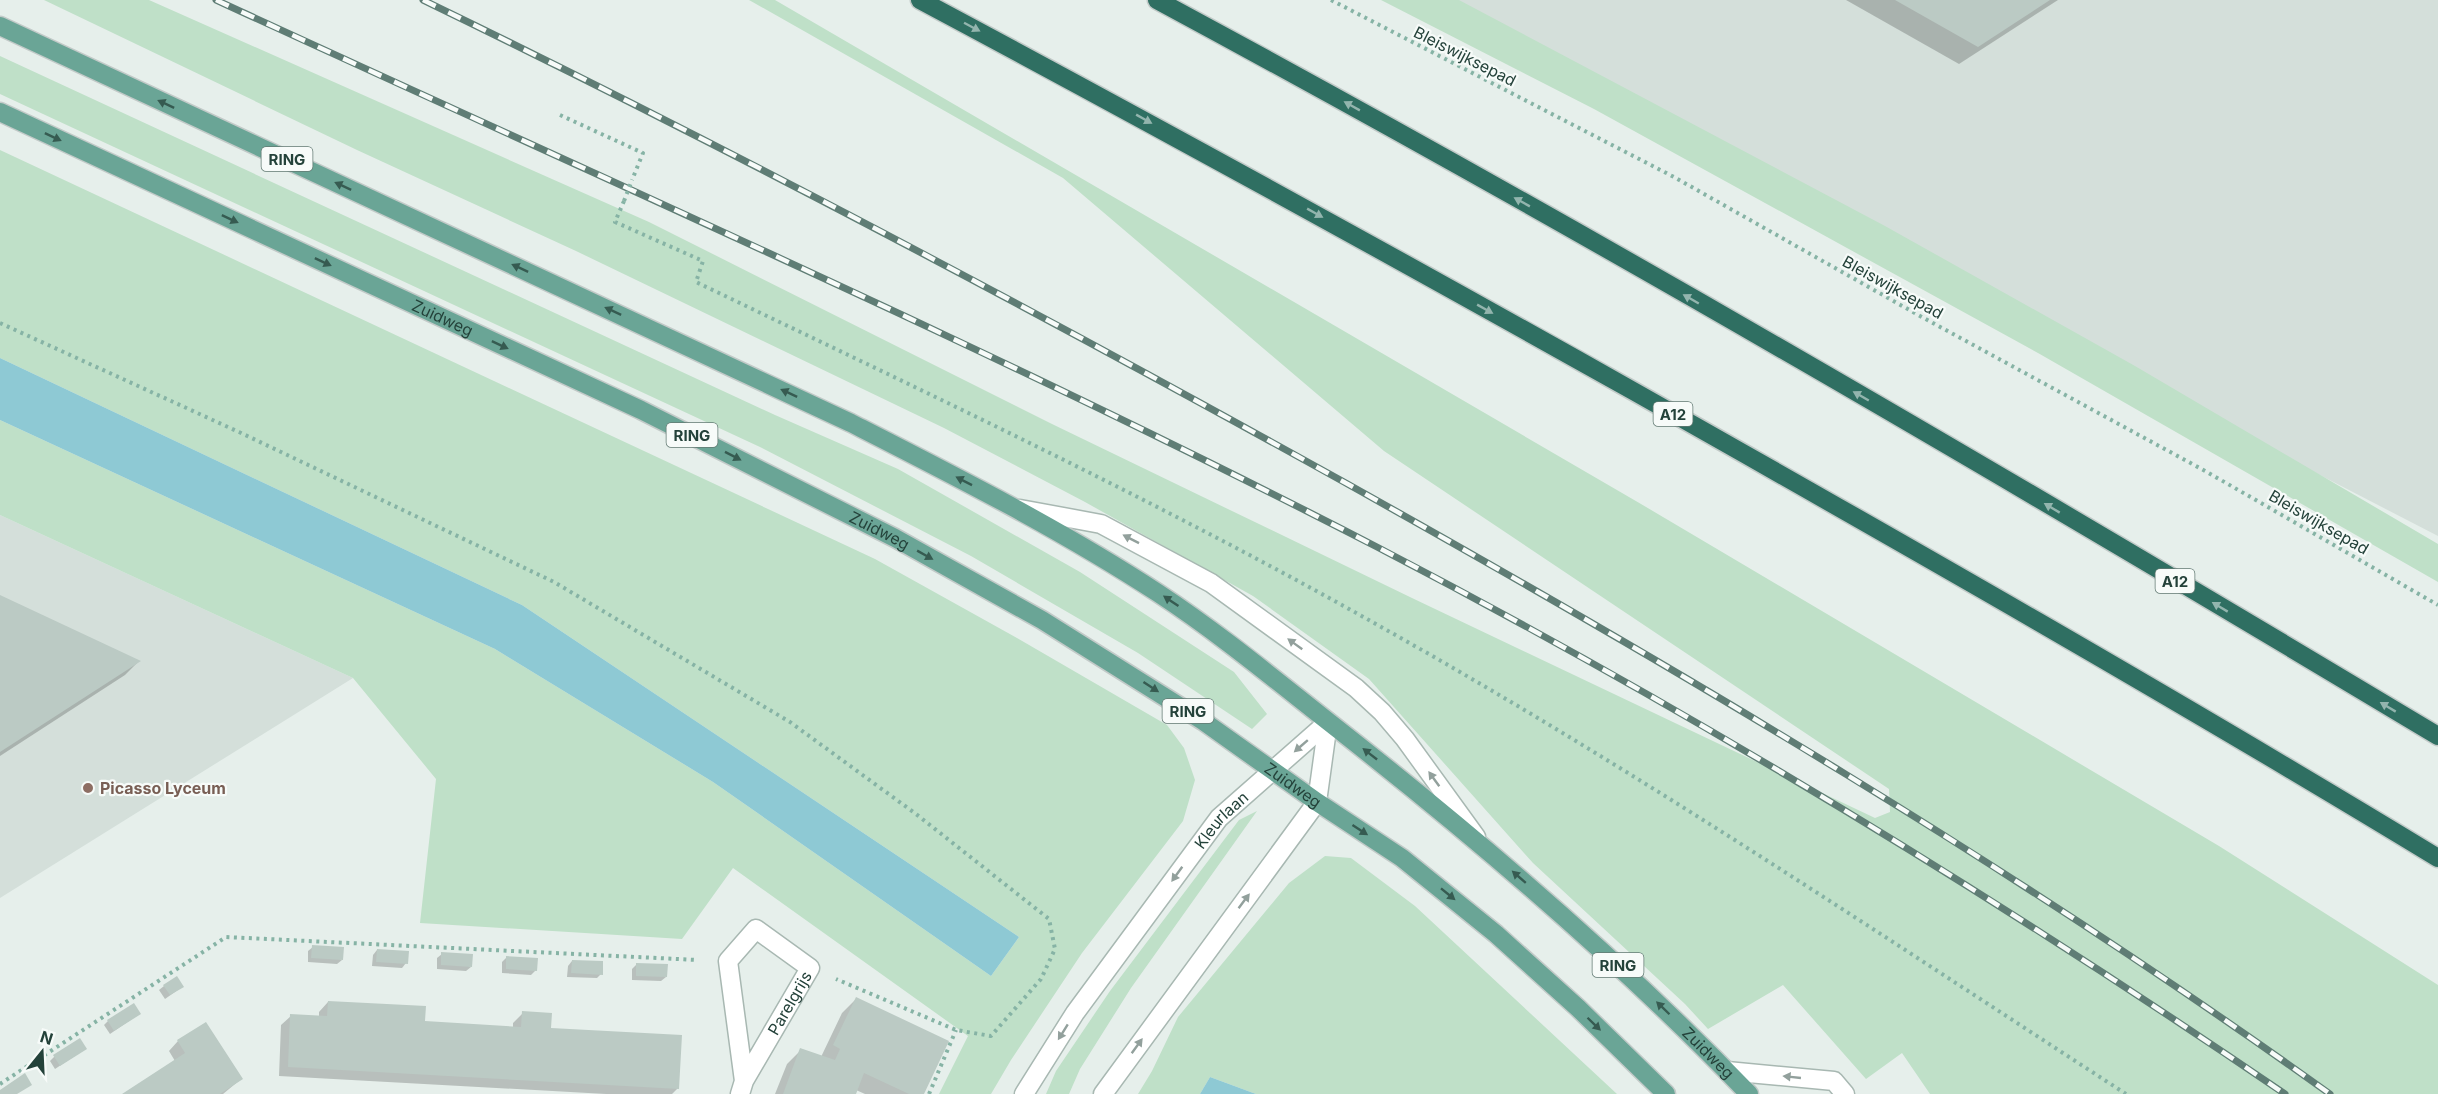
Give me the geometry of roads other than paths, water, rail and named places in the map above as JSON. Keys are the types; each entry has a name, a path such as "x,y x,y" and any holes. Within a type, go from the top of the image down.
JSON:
{"highway":[{"name":"A12","path":"920,0 1272,190 1739,451 2033,618 2438,858"},
{"name":"A12","path":"1157,0 1367,115 1881,407 2438,736"}],"main road":[{"name":"Zuidweg","path":"0,26 787,392 1015,508 1098,555 1219,634 1480,843 1602,950 1749,1094"},
{"name":"Zuidweg","path":"0,112 641,410 895,538 1022,608 1203,721 1317,802 1402,858 1496,934 1578,1008 1666,1094"}],"street":[{"name":"Zuidweg","path":"1015,508 1101,524 1211,583 1356,688 1382,712 1405,739 1480,843"},
{"name":"Kleurlaan","path":"1024,1094 1075,1013 1219,818 1328,722"},
{"path":"1103,1094 1317,802 1328,722"},
{"name":"Parelgrijs","path":"756,929 810,968 742,1088 728,962 756,929"},
{"path":"1726,1071 1834,1082 1845,1094"}],"water":[{"path":"0,358 522,605 1019,937 991,976 713,782 495,649 0,420"},
{"path":"1210,1077 1256,1094 1200,1094"}],"railway":[{"path":"216,0 945,335 1090,404 1377,547 1610,673 1839,807 2064,948 2285,1094"},
{"path":"423,0 656,115 1002,295 1470,553 1721,699 1969,851 2091,930 2330,1094"}],"place":[{"name":"Picasso Lyceum","path":"88,788"}]}
